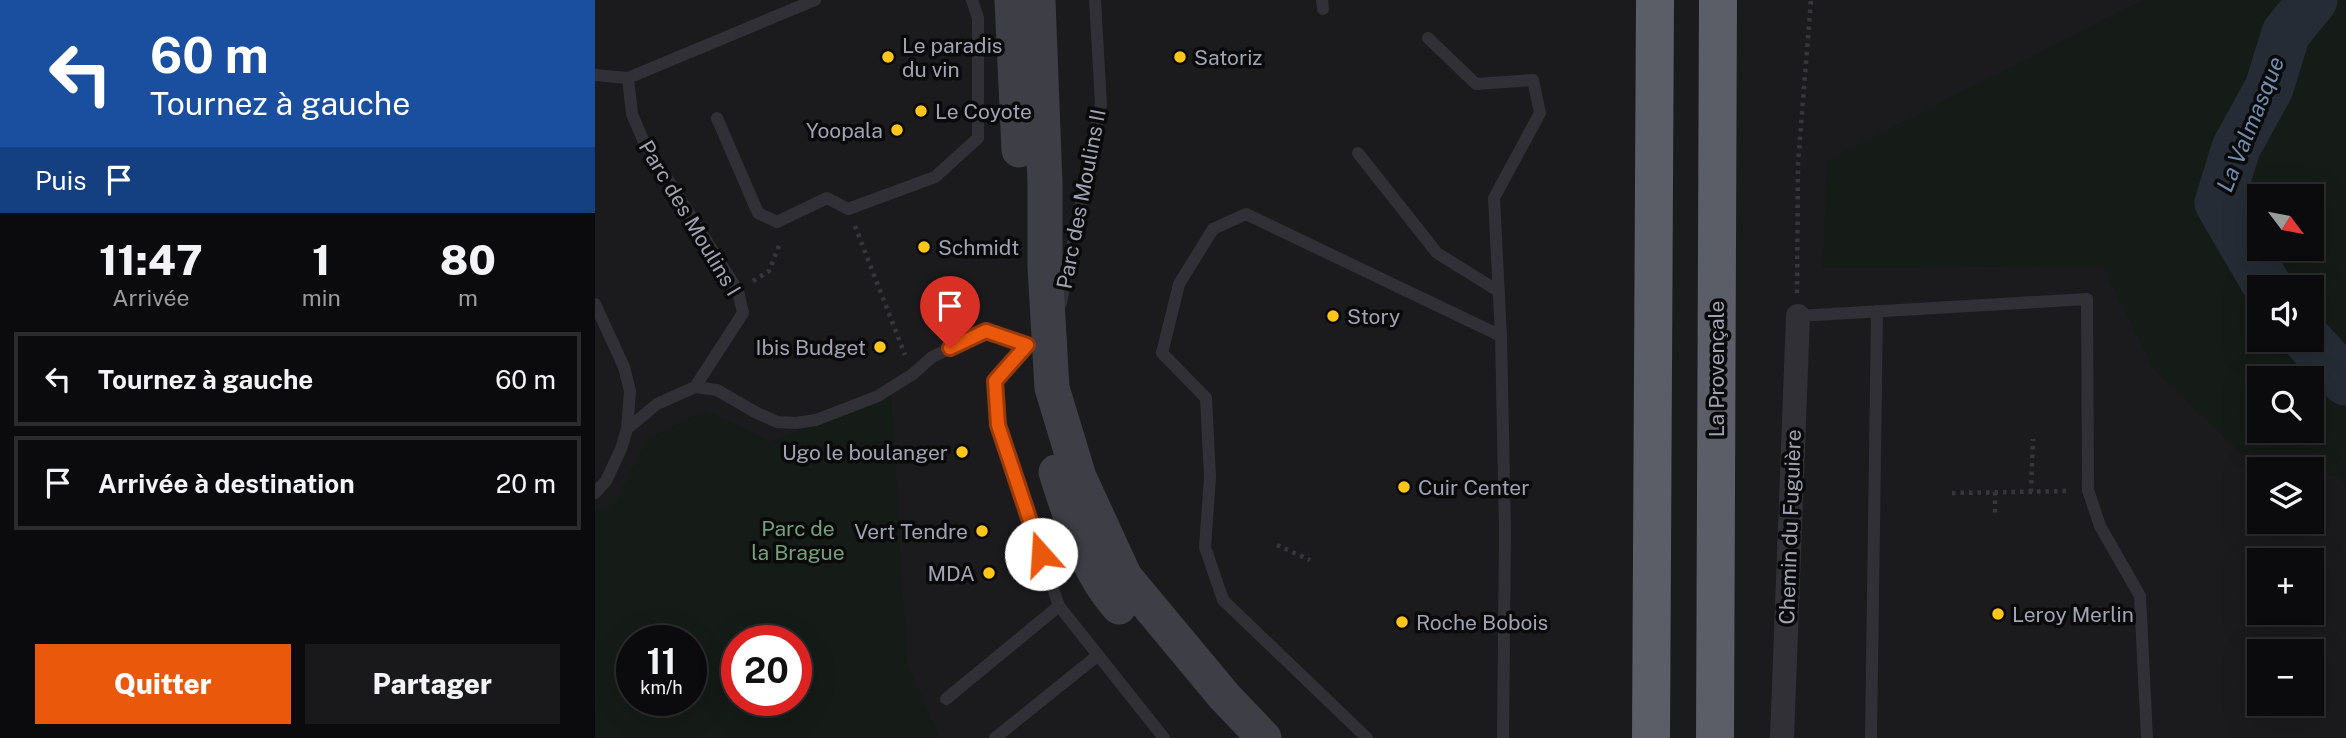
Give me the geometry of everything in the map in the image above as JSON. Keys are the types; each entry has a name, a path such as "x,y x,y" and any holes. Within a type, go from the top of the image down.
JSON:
{"highway":[{"path":"1651,738 1655,0"},
{"name":"La Provençale","path":"1714,738 1718,0"}],"main road":[{"path":"1012,0 1038,350 1079,477 1125,577 1224,696 1264,738"},
{"path":"1038,0 1045,183 1045,267 1035,404 1075,531 1107,594 1235,738"}],"street":[{"name":"Chemin du Fuguière","path":"1782,738 1798,316"}],"lane":[{"path":"595,75 628,78 815,0"},
{"path":"717,118 758,213 777,222 827,198 848,209 935,177 978,138 978,18 972,0"},
{"name":"Parc des Moulins II","path":"1038,350 1101,104 1095,0"},
{"path":"1428,38 1476,85 1533,80 1540,113 1494,198 1505,531 1503,738"},
{"name":"Parc des Moulins I","path":"628,78 632,114 643,140 738,291 743,313 695,387"},
{"path":"1358,153 1437,253 1498,291"},
{"path":"1367,738 1223,600 1205,547 1210,477 1206,398 1162,353 1179,284 1213,229 1246,214 1500,335"},
{"path":"1798,316 2087,299 2088,490 2100,526 2140,596 2147,738"},
{"path":"595,304 624,367 629,391 627,429 621,449 606,481 595,493"},
{"path":"1871,738 1877,311"},
{"path":"627,429 657,404 695,387 717,390 777,422 815,420 878,396 932,357 986,331 1038,350"},
{"path":"1038,350 995,381 998,425 1059,606 1164,738"},
{"path":"946,699 1059,606"},
{"path":"995,738 1097,656"}],"path":[{"path":"1796,268 1798,163 1811,0"},
{"path":"738,291 769,271 781,240 777,222"},
{"path":"861,242 913,373"},
{"path":"2031,492 2033,439"},
{"path":"1952,494 2088,490"},
{"path":"1995,492 1995,514"},
{"path":"1277,545 1310,559"}],"shaded area":[{"path":"595,0 2346,0 2346,738 595,738"}],"green space":[{"path":"2143,0 2346,0 2346,486 2340,476 2324,474 2324,457 2247,457 2247,459 2155,371 2103,266 1823,268 1827,161"},
{"name":"Parc de la Brague","path":"891,394 907,664 940,738 595,738 595,512 615,504 647,439 705,410 770,442"}],"waterway":[{"name":"La Valmasque","path":"2261,275 2219,203 2236,148 2269,88 2286,33 2313,0"},
{"name":"La Valmasque","path":"2319,352 2346,381"}],"place":[{"name":"Le paradis du vin","path":"888,57"},
{"name":"Satoriz","path":"1180,57"},
{"name":"Le Coyote","path":"921,111"},
{"name":"Yoopala","path":"897,130"},
{"name":"Schmidt","path":"924,247"},
{"name":"Story","path":"1333,316"},
{"name":"Ibis Budget","path":"880,347"},
{"name":"Ugo le boulanger","path":"962,452"},
{"name":"Cuir Center","path":"1404,487"},
{"name":"Vert Tendre","path":"982,531"},
{"name":"MDA","path":"989,573"},
{"name":"Leroy Merlin","path":"1998,614"},
{"name":"Roche Bobois","path":"1402,622"}],"route":[{"path":"950,348 986,331 1027,345 995,381 996,403 998,425 1041,554"}]}
